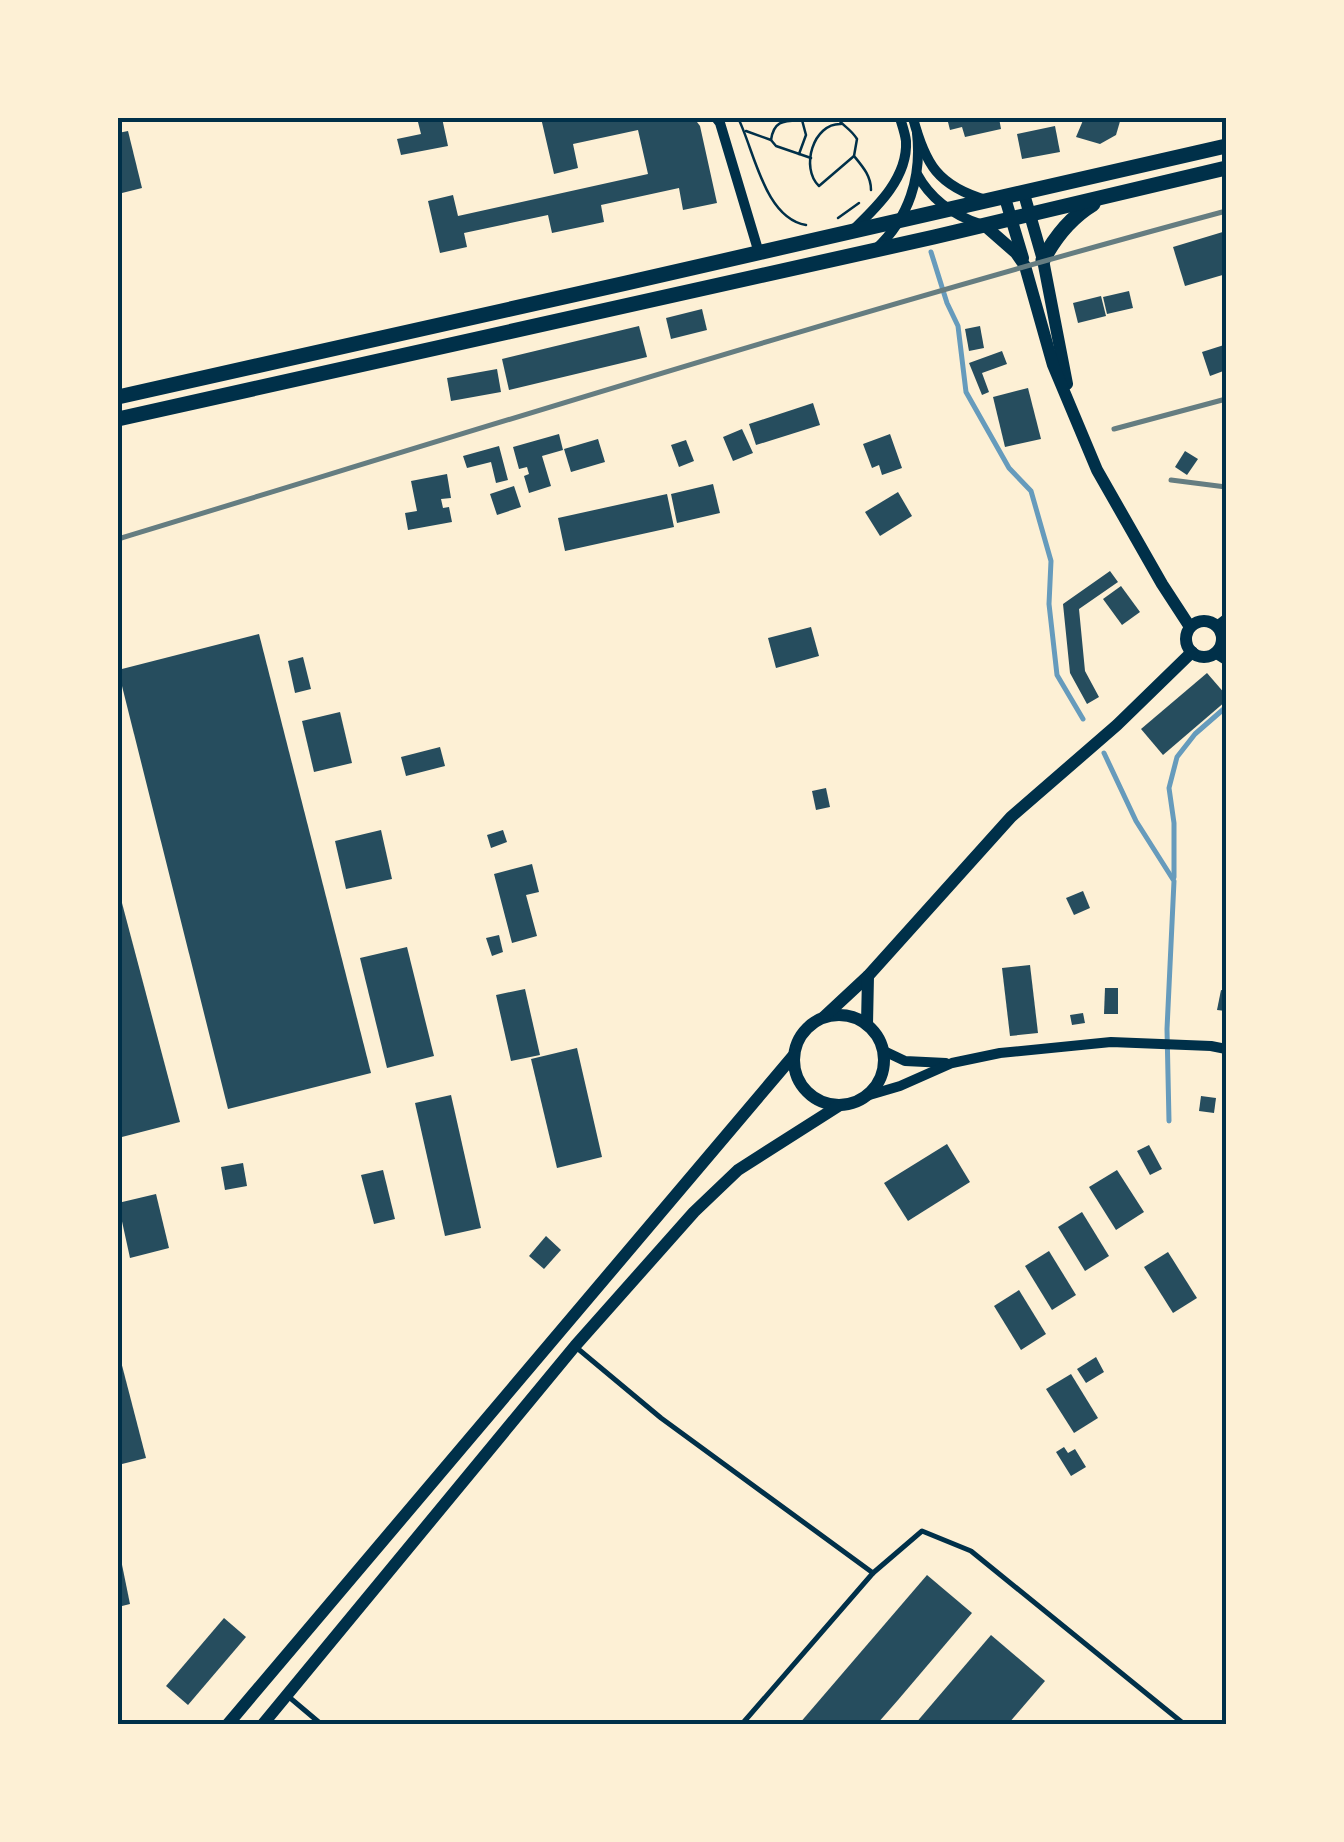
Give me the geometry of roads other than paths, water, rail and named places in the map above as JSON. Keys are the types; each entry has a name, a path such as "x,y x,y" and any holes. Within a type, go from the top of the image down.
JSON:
{"main road":[{"path":"118,397 1226,146"},
{"path":"118,420 1226,168"},
{"path":"1042,260 1069,222 1097,200"}],"street":[{"path":"716,118 758,254"},
{"path":"900,118 916,173 932,196 947,209 984,225 1025,266"},
{"path":"913,118 927,160 948,184 960,191 999,200 1012,218 1053,364 1097,470 1190,628"},
{"path":"875,249 900,220 912,193 918,164 917,133"},
{"path":"851,232 892,187 906,140"},
{"path":"1024,194 1042,260 1070,401"},
{"path":"1200,621 1222,623 1221,656 1192,652 1186,642 1190,628 1200,621"},
{"path":"228,1724 674,1194 716,1150 794,1055 803,1032 868,976 1011,817 1192,652"},
{"path":"867,1024 868,976"},
{"path":"824,1017 854,1017 875,1032 884,1052 884,1064 875,1087 866,1096"},
{"path":"263,1724 575,1346 694,1212 738,1170 840,1105 900,1086 952,1063 1000,1053 1110,1042 1226,1049"},
{"path":"884,1052 905,1061 952,1063"},
{"path":"794,1055 795,1070 812,1096 840,1105"}],"lane":[{"path":"575,1346 660,1418 873,1573"},
{"path":"742,1724 873,1573 922,1532 971,1551 1184,1724"},
{"path":"287,1695 321,1724"}],"waterway":[{"path":"931,252 958,326 966,392 1009,468 1031,491 1051,561 1049,604 1057,675 1083,719"},
{"path":"1174,877 1174,823 1169,788 1177,757 1195,734 1226,707"},
{"path":"1104,753 1136,821 1174,881 1167,1029 1169,1121"}],"railway":[{"path":"118,539 809,329 1226,211"},
{"path":"1114,429 1226,399"},
{"path":"1171,480 1226,487"}]}
